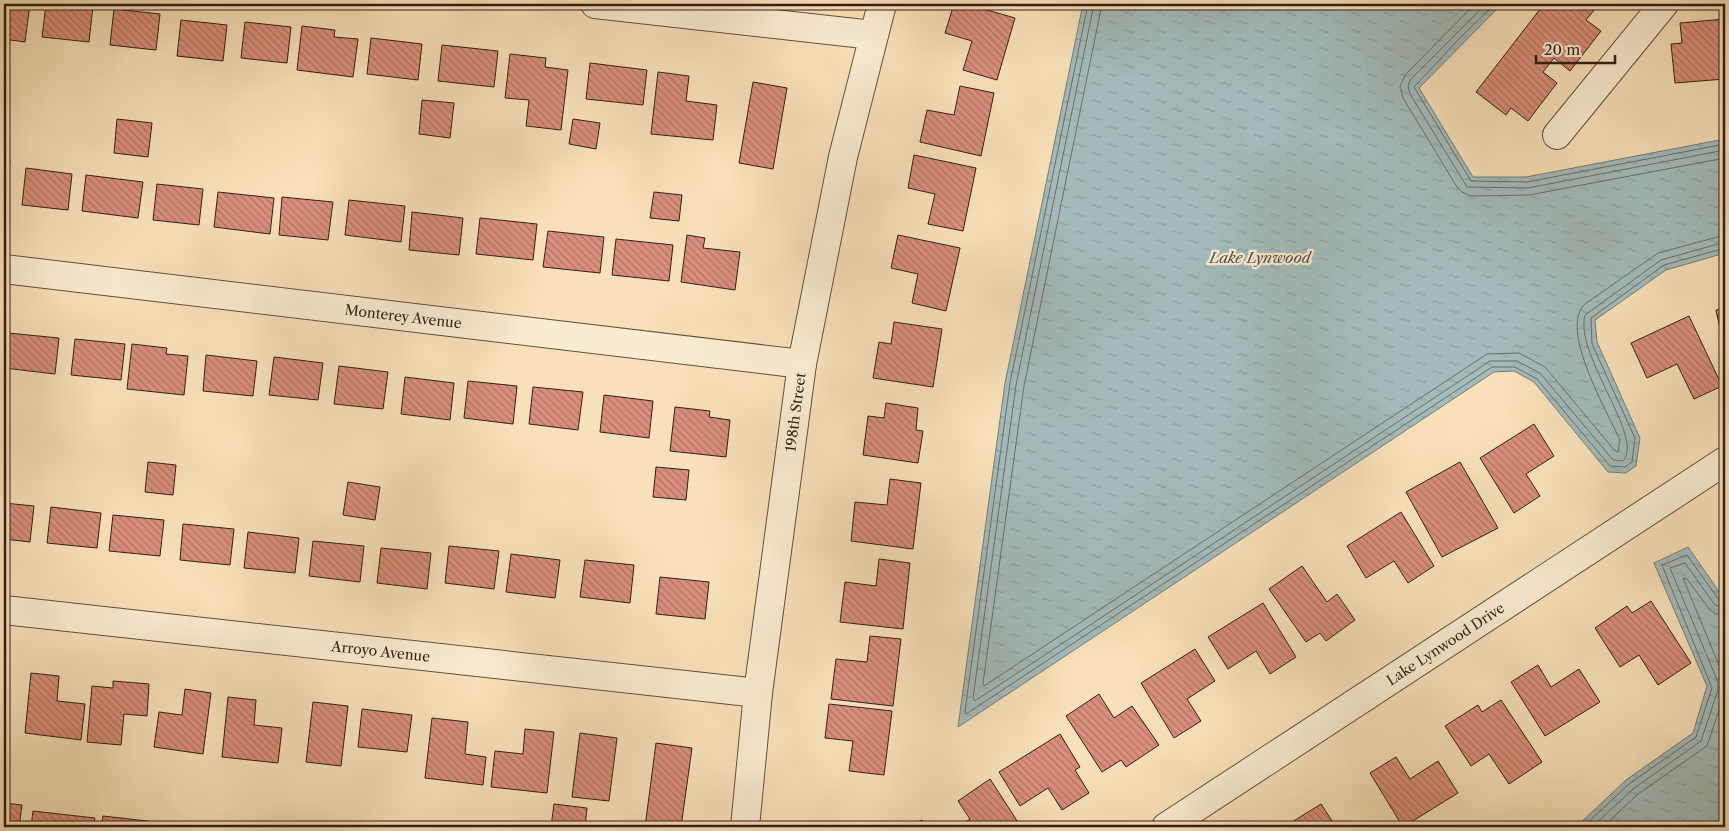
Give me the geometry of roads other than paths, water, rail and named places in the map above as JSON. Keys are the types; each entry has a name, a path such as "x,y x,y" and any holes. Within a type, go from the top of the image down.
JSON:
{"street":[{"path":"595,4 873,35"},
{"name":"198th Street","path":"745,827 758,693 802,364 843,157 882,4"},
{"path":"1557,135 1664,4"},
{"name":"Monterey Avenue","path":"4,269 802,364"},
{"name":"Lake Lynwood Drive","path":"1170,826 1725,461"},
{"name":"Arroyo Avenue","path":"4,610 758,693"}],"water":[{"name":"Lake Lynwood","path":"1083,4 1502,4 1419,88 1473,177 1526,177 1725,139 1725,253 1666,270 1595,320 1597,342 1640,438 1636,466 1626,473 1608,472 1534,382 1514,371 1494,372 958,727 1005,383"},
{"path":"1688,547 1725,600 1725,827 1576,827 1626,780 1693,733 1707,686 1654,563"}]}
